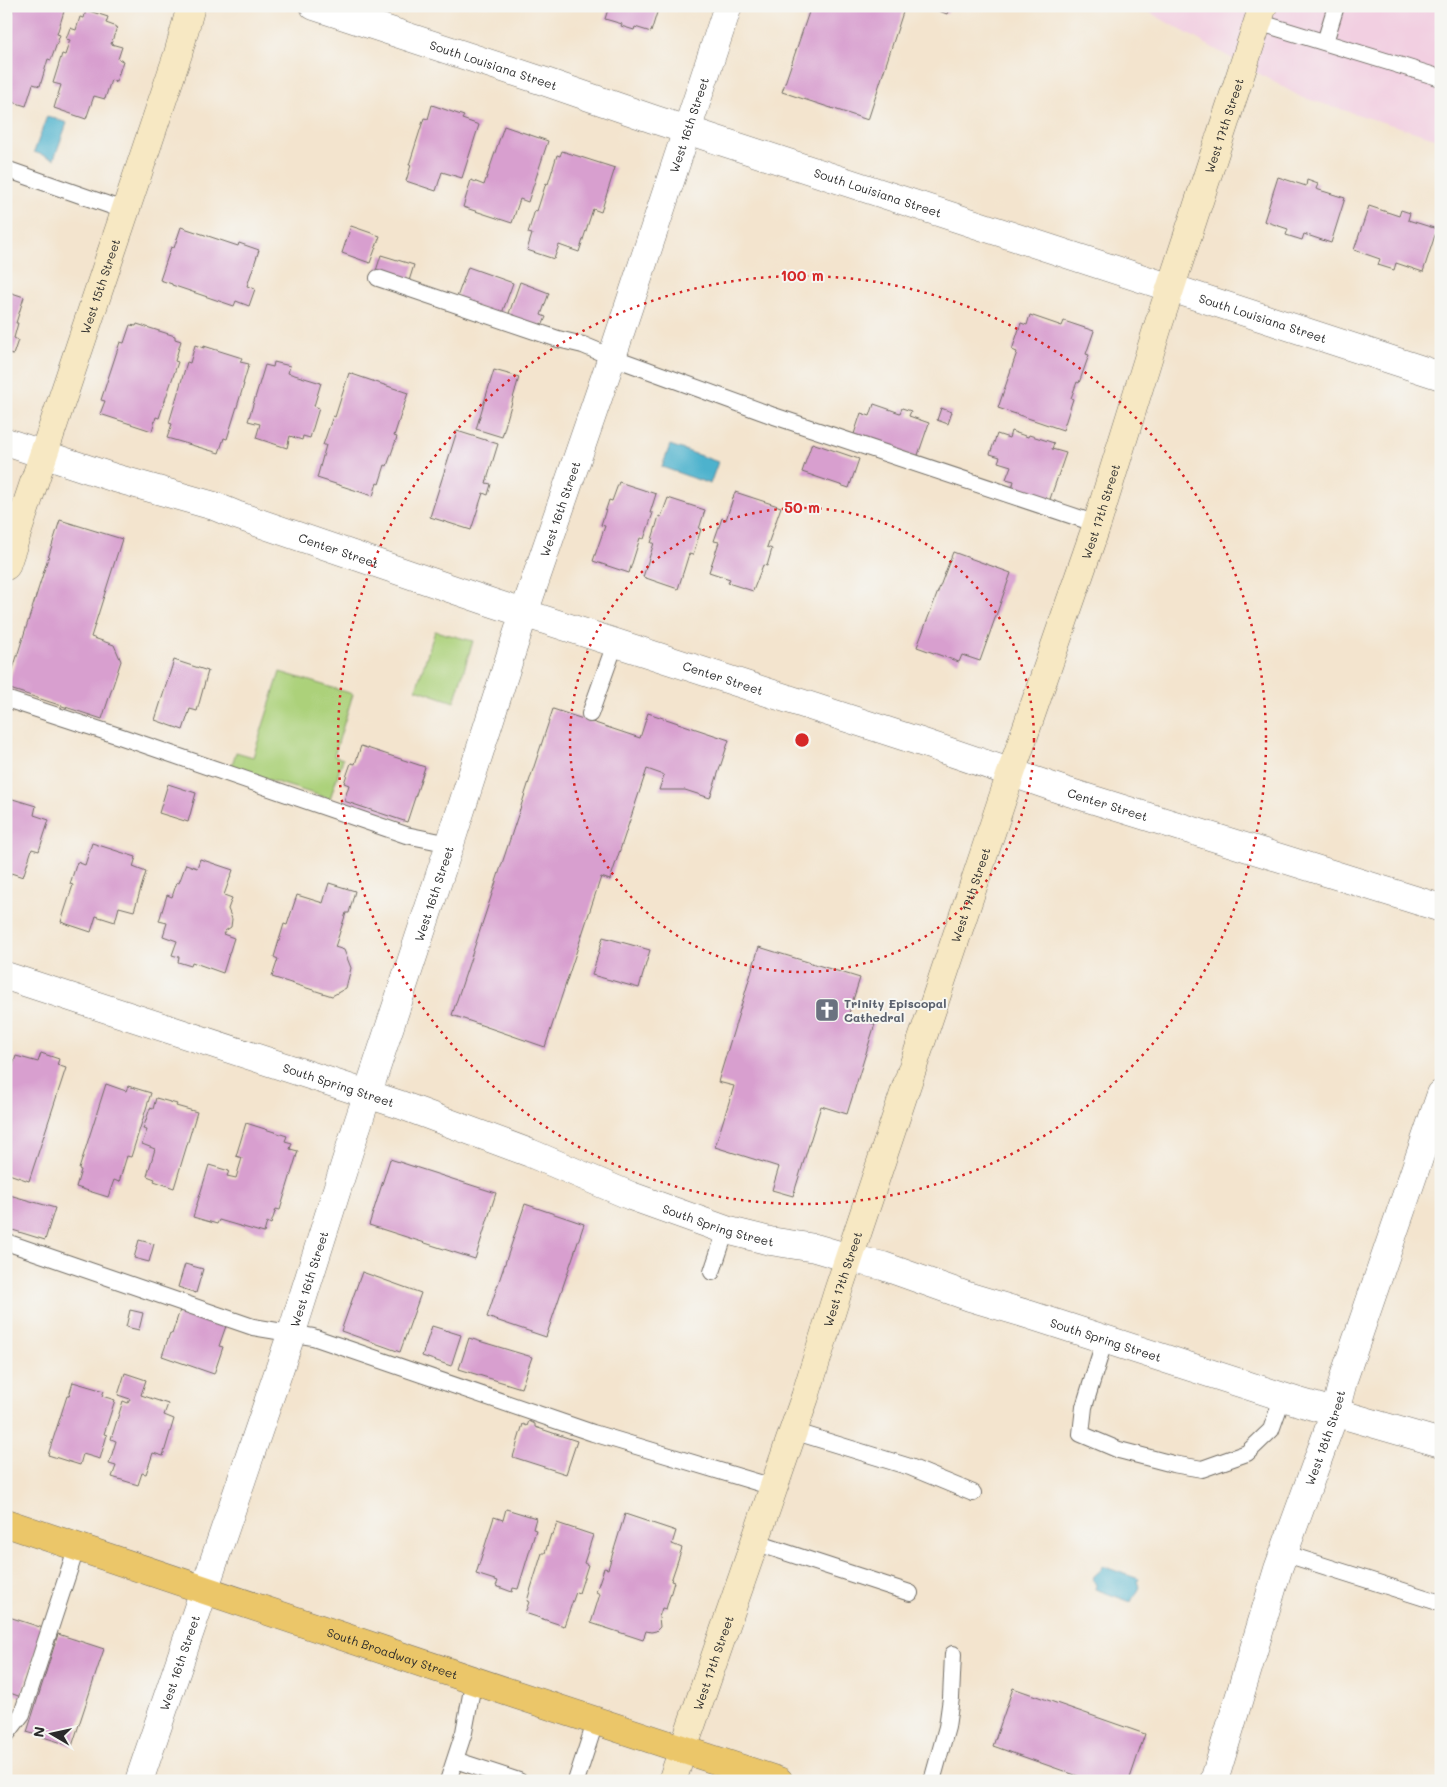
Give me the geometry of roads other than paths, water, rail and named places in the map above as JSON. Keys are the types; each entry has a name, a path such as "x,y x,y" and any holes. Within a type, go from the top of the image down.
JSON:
{"main road":[{"name":"West 15th Street","path":"6,566 178,54 191,6"},
{"name":"West 17th Street","path":"672,1781 793,1431 1011,773 1097,524 1170,288 1261,14"},
{"name":"South Broadway Street","path":"6,1523 779,1781"}],"street":[{"name":"South Louisiana Street","path":"314,6 1441,376"},
{"name":"West 16th Street","path":"139,1781 292,1332 524,613 612,357 728,6"},
{"name":"Center Street","path":"6,442 115,478 214,506 615,644 1011,773 1441,908"},
{"name":"South Spring Street","path":"6,976 65,997 368,1093 530,1153 631,1196 726,1230 770,1241 816,1248 883,1266 970,1297 1283,1396 1441,1443"},
{"name":"West 18th Street","path":"1214,1781 1283,1553 1335,1412 1344,1377 1441,1094"}],"lane":[{"path":"1325,42 1336,6"},
{"path":"1261,14 1325,42 1441,78"},
{"path":"6,170 126,211"},
{"path":"378,278 558,339 584,345 771,415 1097,524"},
{"path":"590,714 615,644"},
{"path":"6,699 406,835 450,844"},
{"path":"712,1272 726,1230"},
{"path":"6,1242 254,1327 313,1337 594,1432 773,1487"},
{"path":"1105,1339 1084,1408 1081,1434 1119,1450 1173,1464 1202,1469 1247,1454 1271,1430 1283,1396"},
{"path":"793,1431 910,1467 972,1493"},
{"path":"754,1542 910,1593"},
{"path":"6,1735 22,1714 77,1546"},
{"path":"1283,1553 1441,1603"},
{"path":"932,1781 947,1727 952,1698 953,1654"},
{"path":"448,1781 464,1732 474,1679"},
{"path":"576,1781 596,1720"},
{"path":"455,1760 519,1781"}],"water":[{"path":"47,116 67,123 54,159 34,152"},
{"path":"670,445 718,462 710,484 662,467"},
{"path":"1102,1566 1139,1579 1137,1582 1140,1587 1131,1602 1095,1589 1094,1576 1101,1570"}],"place":[{"name":"Trinity Episcopal Cathedral","path":"827,1010"}]}
